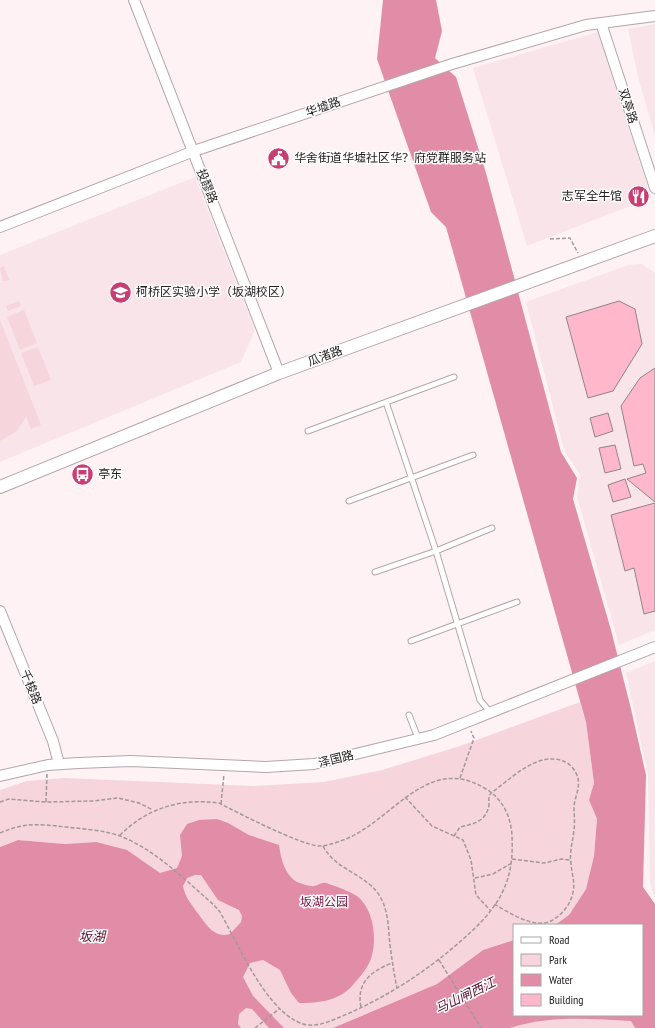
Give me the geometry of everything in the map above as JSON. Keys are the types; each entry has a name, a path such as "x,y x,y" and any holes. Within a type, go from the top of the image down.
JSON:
{"street":[{"name":"投醪路","path":"134,0 194,151 279,373"},
{"name":"华墟路","path":"0,227 194,151 452,64 586,25 655,16"},
{"name":"双亭路","path":"601,23 655,188"},
{"name":"瓜渚路","path":"0,487 279,373 655,236"},
{"name":"千梭路","path":"0,611 53,741 59,764"},
{"name":"泽国路","path":"0,776 48,765 131,761 266,768 314,764 434,734 655,648"}],"lane":[{"path":"308,431 454,377"},
{"path":"386,402 436,552 480,700 490,712"},
{"path":"348,501 473,455"},
{"path":"375,572 436,552 492,528"},
{"path":"411,641 517,602"},
{"path":"409,714 418,738"}],"path":[{"path":"550,239 570,238 582,262"},
{"path":"460,778 474,738 468,721"},
{"path":"454,836 460,827 475,825 480,820 487,811 491,793 535,762 556,759 565,761 572,768 578,778 570,860 574,877 572,898 564,911 551,921 543,924 532,922 494,904"},
{"path":"46,802 48,765"},
{"path":"221,804 225,766"},
{"path":"0,833 18,826 40,824 105,832 119,836 134,843 171,868 220,912 261,986 279,1009 295,1021 309,1025 324,1023 361,1007 416,977 438,960 463,940 490,910 501,895 511,871 512,863 511,824 506,809 486,789 460,778 449,777 427,784 356,834 334,844 323,846 312,845 300,841 221,804 205,802 162,807 153,810 119,836"},
{"path":"0,802 10,799 46,802 93,801 118,798 138,803 153,810"},
{"path":"406,798 432,826 463,840 466,844 471,860 476,895 490,910"},
{"path":"323,846 335,861 376,891 384,904 388,917 392,963 397,988"},
{"path":"512,859 544,863 562,859 570,860"},
{"path":"474,878 493,874 512,863"},
{"path":"438,960 481,1028"},
{"path":"361,1007 359,997 365,982 379,968 392,963"},
{"path":"255,1028 279,1009"}],"shaded area":[{"path":"655,24 655,136 638,77 628,29"},
{"path":"598,32 651,198 527,246 473,68"},
{"name":"柯桥区实验小学（坂湖校区）","path":"195,177 255,330 241,362 0,462 0,255"},
{"path":"642,264 655,273 655,630 619,645 577,497 580,475 564,450 526,302 628,265"},
{"path":"655,661 655,899 650,883 648,775 626,673"}],"green space":[{"path":"4,266 9,280 3,281 0,268"},
{"path":"19,301 21,306 8,311 6,306"},
{"path":"24,310 37,343 20,350 7,317"},
{"path":"0,320 41,425 31,429 26,417 17,431 0,441"},
{"path":"38,347 51,380 34,386 21,353"},
{"name":"坂湖公园","path":"580,702 586,722 594,783 589,800 597,819 594,856 586,889 569,915 556,924 513,924 513,940 483,950 437,984 333,1028 241,1028 96,842 65,844 18,840 0,847 0,790 27,781 64,778 254,786 324,782 382,770 460,746"},
{"path":"579,1018 632,1021 635,1028 510,1028 532,1021"}],"water":[{"name":"马山闸西江","path":"383,0 436,0 442,31 435,58 456,77 486,173 561,452 577,478 573,499 611,630 646,775 643,887 655,904 655,1028 635,1028 631,1021 570,1019 540,1021 510,1028 333,1028 437,984 483,950 513,940 513,1016 643,1016 643,924 556,924 569,915 586,889 594,856 597,819 589,800 594,783 586,722 446,227 431,212 377,59"},
{"name":"坂湖","path":"217,819 228,823 249,835 279,845 286,870 297,882 308,886 326,883 354,894 362,901 370,915 374,932 374,940 371,959 364,972 352,986 341,995 328,1000 321,1002 299,1003 291,993 280,970 263,960 250,963 243,977 253,996 284,1028 269,1028 252,1009 246,1008 239,1014 238,1024 241,1028 0,1028 0,847 18,840 65,844 96,842 127,850 160,873 177,868 182,856 180,835 187,824 199,820","holes":["195,875 201,875 218,900 239,910 242,916 241,922 230,934 224,935 214,932 206,924 186,896 183,886 187,878"]}],"building":[{"path":"619,301 635,309 642,344 613,391 588,398 566,317"},
{"path":"655,368 655,502 627,479 646,473 643,464 634,466 621,406 640,378"},
{"path":"608,413 613,431 595,437 590,418"},
{"path":"615,445 621,469 605,473 599,448"},
{"path":"625,479 631,497 613,502 608,485"},
{"path":"655,503 655,611 644,614 634,568 625,571 611,515"}],"place":[{"name":"华舍街道华墟社区华？府党群服务站","path":"279,158"},
{"name":"志军全牛馆","path":"638,196"},
{"name":"柯桥区实验小学（坂湖校区）","path":"120,292"},
{"name":"亭东","path":"83,474"}]}
